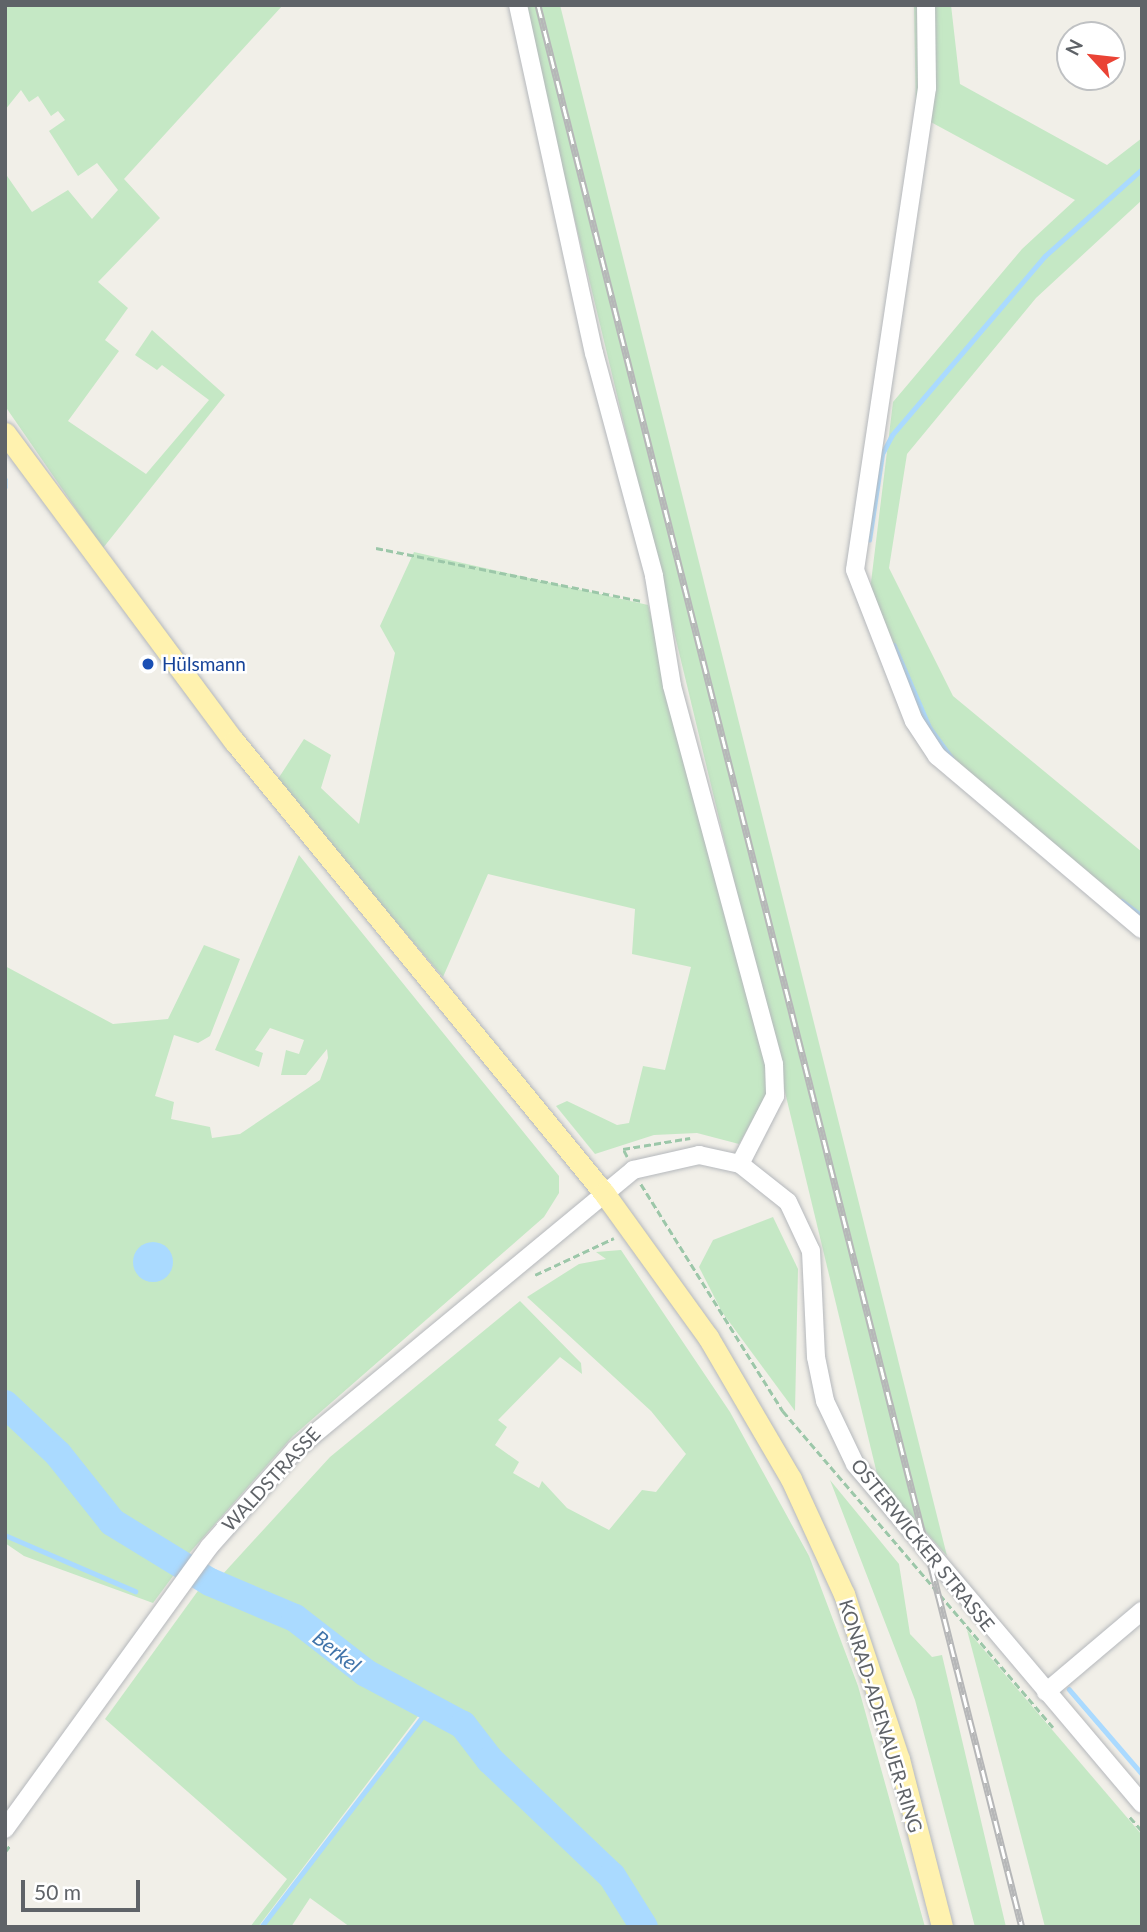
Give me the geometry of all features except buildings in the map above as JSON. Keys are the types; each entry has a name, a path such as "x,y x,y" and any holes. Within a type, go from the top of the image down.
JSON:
{"main road":[{"name":"KONRAD-ADENAUER-RING","path":"5,433 234,741 604,1192 747,1400 824,1547 899,1759 942,1927"}],"street":[{"path":"518,5 594,353 657,600 672,686 775,1064 775,1096 740,1164"},
{"path":"926,5 927,88 855,570 914,721 937,757 1142,929"},
{"name":"OSTERWICKER STRASSE","path":"604,1192 633,1170 673,1157 711,1156 740,1164 777,1190 807,1238 820,1379 855,1464 1142,1804"},
{"name":"WALDSTRASSE","path":"5,1829 209,1547 324,1423 604,1192"},
{"path":"1046,1692 1142,1611"}],"path":[{"path":"376,548 657,600"},
{"path":"662,1224 804,1438 995,1660"}],"green space":[{"path":"5,5 283,5 124,179 160,218 98,282 128,308 105,340 119,351 68,421 146,474 209,400 162,365 157,370 135,355 152,330 225,395 103,548 5,406 5,173 32,212 68,190 92,219 118,190 97,163 78,176 49,131 65,120 58,111 51,116 38,96 29,102 21,90 5,110"},
{"path":"523,5 560,5 947,1556 878,1478"},
{"path":"914,5 951,5 960,84 1107,165 1142,138 1142,200 1036,298 907,454 889,568 953,696 1142,852 1142,927 952,771 920,728 868,607 893,402 1022,249 1075,200 916,114"},
{"path":"414,552 648,605 769,1065 768,1093 739,1144 697,1133 654,1135 595,1154 556,1106 567,1101 617,1125 629,1123 643,1066 665,1070 691,967 632,954 635,909 488,874 443,977 276,782 304,739 331,755 321,788 359,824 395,653 380,626"},
{"path":"299,855 559,1176 559,1193 544,1217 293,1436 185,1558 114,1519 5,1401 5,966 113,1024 168,1019 204,945 240,959 210,1036 198,1043 174,1035 155,1096 174,1102 171,1119 210,1127 212,1138 240,1134 320,1080 328,1058 327,1049 306,1075 281,1075 286,1050 299,1054 304,1040 270,1028 255,1050 263,1053 259,1067 215,1050"},
{"path":"773,1217 798,1269 795,1411 722,1312 699,1267 713,1240"},
{"path":"621,1250 730,1412 809,1556 858,1686 925,1927 652,1927 589,1837 511,1770 469,1719 373,1669 302,1611 222,1575 330,1457 520,1301 581,1363 582,1374 560,1357 498,1420 507,1427 495,1445 519,1462 513,1473 539,1488 542,1481 567,1508 609,1530 642,1490 656,1492 686,1454 651,1411 527,1297 579,1264 606,1259 596,1252"},
{"path":"5,1407 56,1455 111,1525 179,1568 153,1603 24,1556 5,1543"},
{"path":"830,1480 899,1564 910,1634 932,1657 942,1655 1006,1927 975,1927 915,1700"},
{"path":"200,1588 294,1627 365,1683 422,1711 258,1927 250,1927 287,1879 105,1719"},
{"path":"967,1630 1142,1835 1142,1927 1045,1927"},
{"path":"426,1714 460,1734 518,1799 580,1852 633,1927 350,1927 310,1898 291,1927 263,1927"}],"water":[{"path":"153,1242 161,1243 167,1248 172,1254 172,1270 167,1276 161,1281 153,1282 145,1281 139,1276 134,1270 133,1262 134,1254 139,1248 145,1243"}],"waterway":[{"path":"869,540 882,454 892,435 1045,256 1142,169"},
{"path":"5,479 5,487"},
{"path":"894,645 930,728 952,758"},
{"path":"1122,901 1142,916"},
{"name":"Berkel","path":"5,1404 58,1454 112,1522 210,1582 295,1618 366,1673 463,1725 490,1760 612,1876 644,1927"},
{"path":"5,1535 135,1591"},
{"path":"1069,1689 1142,1774"},
{"path":"261,1927 430,1707"}],"railway":[{"path":"538,5 1022,1927"}],"place":[{"name":"Hülsmann","path":"148,664"}]}
